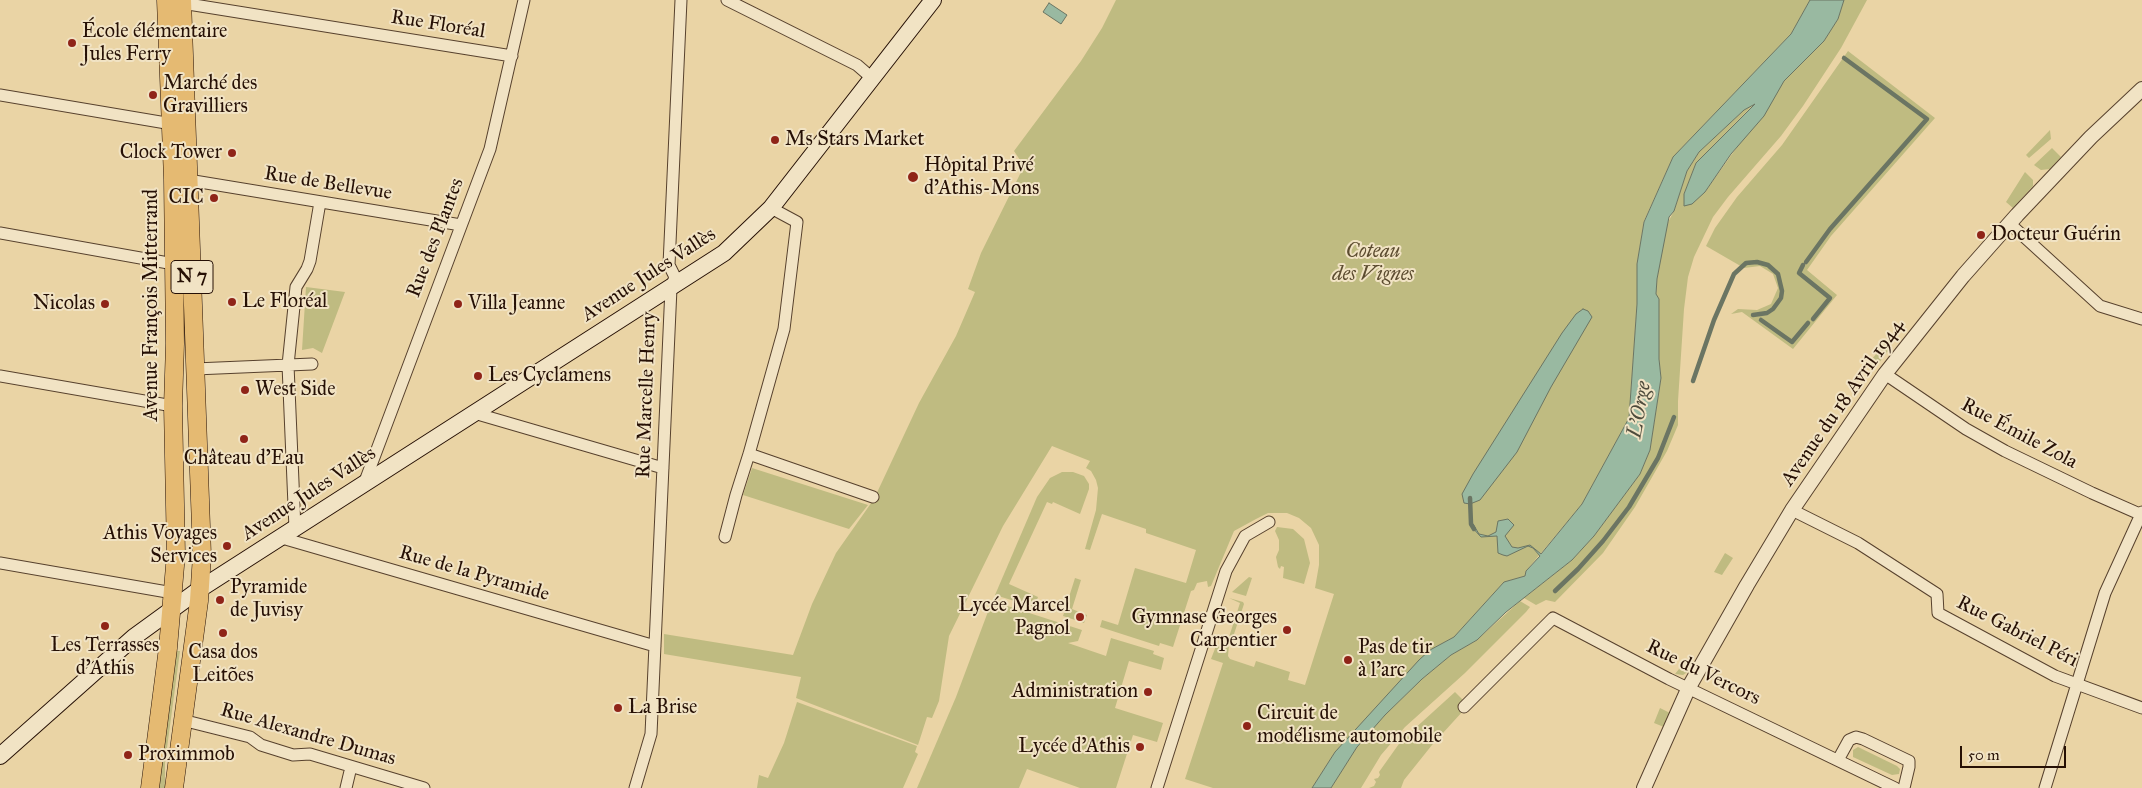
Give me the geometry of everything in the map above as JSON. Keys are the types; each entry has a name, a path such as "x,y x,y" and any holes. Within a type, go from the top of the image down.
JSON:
{"main road":[{"name":"Avenue Jules Vallès","path":"0,756 94,672 204,586 724,253 771,208 933,0"},
{"name":"Avenue François Mitterrand","path":"173,611 176,539 173,406 175,344 172,124 176,1"},
{"name":"Avenue François Mitterrand","path":"176,1 188,180 204,586 182,720"},
{"path":"175,344 182,407 185,564 204,586"},
{"path":"173,611 185,649 177,706 182,720 174,788"},
{"name":"N 7","path":"150,788 173,611"}],"street":[{"name":"Rue des Plantes","path":"364,484 490,150 524,0"},
{"name":"Rue Marcelle Henry","path":"635,788 651,734 671,288 675,277 670,265 681,0"},
{"path":"727,0 857,64 872,78"},
{"name":"Rue Floréal","path":"176,1 512,56"},
{"name":"Avenue du 18 Avril 1944","path":"1644,788 1689,687 1747,585 1792,510 1885,374 1941,303 2009,223 2080,149 2141,92"},
{"path":"0,95 172,124"},
{"name":"Rue de Bellevue","path":"188,180 461,225"},
{"path":"288,533 288,365 296,287 308,269 320,202"},
{"path":"725,537 784,329 797,222 771,208"},
{"path":"2009,223 2100,306 2142,319"},
{"path":"0,233 174,264"},
{"path":"195,369 312,364"},
{"name":"Rue Émile Zola","path":"1885,374 1966,429 2005,451 2092,494 2141,514"},
{"path":"0,376 173,406"},
{"path":"474,413 663,468"},
{"path":"749,454 872,498"},
{"name":"Rue Gabriel Péri","path":"1792,510 1858,543 1937,594 1938,612 2055,676 2142,708"},
{"path":"2045,788 2105,592 2141,514"},
{"path":"1157,788 1226,571 1245,536 1269,522"},
{"name":"Rue de la Pyramide","path":"288,533 655,646"},
{"path":"0,562 173,611"},
{"name":"Rue du Vercors","path":"1464,707 1553,618 1895,788"},
{"name":"Rue Alexandre Dumas","path":"182,720 250,737 261,745 293,755 310,754 424,788"},
{"path":"1838,760 1850,740 1856,737 1863,738 1908,761 1910,767 1904,788"},
{"path":"346,788 351,767"}],"green space":[{"name":"Coteau des Vignes","path":"1116,0 1810,0 1791,34 1673,157 1644,221 1637,264 1637,304 1629,418 1582,504 1526,571 1525,576 1504,582 1454,637 1430,650 1335,752 1312,788 1213,788 1185,779 1223,663 1211,659 1216,646 1229,645 1228,656 1230,659 1254,667 1256,661 1290,672 1288,680 1305,685 1334,594 1315,588 1319,565 1319,545 1311,528 1299,518 1287,513 1268,513 1234,531 1211,586 1208,587 1207,581 1197,583 1194,590 1191,591 1173,647 1160,643 1159,646 1100,627 1102,620 1118,625 1135,568 1186,583 1196,550 1146,533 1146,529 1102,514 1090,550 1085,549 1096,510 1098,488 1091,471 1086,468 1090,461 1052,446 1003,526 949,636 939,701 932,718 927,717 918,745 796,698 801,677 664,654 664,634 793,655 812,604 836,553 874,499 919,403 956,336 975,292 968,289 981,253 1024,166 1014,151 1081,61 1102,28"},
{"path":"1844,0 1867,0 1841,48 1803,106 1781,136 1713,217 1694,257 1688,277 1684,309 1678,425 1667,451 1635,507 1603,553 1555,602 1546,600 1536,605 1524,598 1572,560 1594,536 1640,474 1650,450 1661,378 1659,359 1659,300 1656,294 1657,279 1666,226 1674,211 1687,171 1699,152 1744,110 1756,102 1696,163 1684,194 1684,206 1705,192 1784,81 1824,41 1838,19"},
{"path":"1848,51 1935,118 1831,236 1807,270 1837,295 1793,349 1742,312 1731,314 1738,309 1757,310 1771,304 1778,288 1773,274 1760,266 1744,268 1706,246 1715,228 1737,197 1782,145"},
{"path":"2050,130 2051,139 2029,158 2026,155"},
{"path":"2052,148 2061,157 2050,169 2041,170 2034,165"},
{"path":"2025,172 2033,180 2033,186 2013,208 2006,202"},
{"path":"306,287 345,292 322,353 313,348 302,350"},
{"path":"1885,344 1892,346 1878,364 1871,360"},
{"path":"752,468 868,505 849,529 743,495"},
{"path":"1062,472 1073,472 1084,476 1089,484 1089,489 1080,514 1053,502 1052,504 1047,502 1009,584 1038,597 1034,607 995,595 1037,497 1050,478"},
{"path":"1277,527 1293,529 1304,539 1310,563 1304,584 1283,578 1284,567 1281,566 1280,569 1278,567 1276,557 1279,550 1279,540 1275,531"},
{"path":"1725,553 1733,558 1722,575 1714,572"},
{"path":"1249,577 1252,578 1246,596 1232,592"},
{"path":"1075,578 1081,580 1072,609 1087,615 1084,623 1063,616"},
{"path":"1229,598 1244,604 1232,640 1217,640 1217,634 1229,637 1240,603"},
{"path":"992,601 1082,630 1078,641 1068,643 1106,656 1111,638 1154,651 1153,654 1164,658 1161,670 1129,661 1115,708 1163,723 1157,742 1133,735 1116,788 1080,788 1027,769 1019,788 917,788 956,697"},
{"path":"1520,601 1530,607 1526,612 1465,673 1405,727 1381,755 1361,788 1331,788 1357,747 1385,715 1422,679 1451,655 1477,640"},
{"path":"175,651 180,651 165,763 165,788 157,788"},
{"path":"1687,659 1695,663 1692,669 1683,675 1675,674"},
{"path":"1455,692 1463,700 1458,706 1463,711 1432,745 1404,780 1401,788 1369,788 1374,786 1376,782 1374,779 1378,778 1379,772 1401,741"},
{"path":"797,702 917,746 915,752 918,754 903,788 757,788 759,775 768,778 784,743"},
{"path":"1660,708 1670,713 1664,727 1654,723"},
{"path":"1858,747 1897,766 1900,769 1899,774 1892,775 1853,757 1853,750"}],"water":[{"name":"L'Orge","path":"1810,0 1844,0 1838,19 1824,41 1784,81 1764,116 1731,154 1705,192 1692,204 1684,206 1684,194 1696,163 1755,104 1744,110 1699,152 1687,171 1674,211 1669,217 1657,279 1656,294 1659,299 1659,359 1661,378 1650,450 1640,474 1594,536 1572,560 1506,612 1477,640 1451,655 1422,679 1385,715 1357,747 1331,788 1312,788 1335,752 1419,660 1430,650 1454,637 1504,582 1525,576 1526,571 1540,556 1533,548 1528,546 1507,556 1498,553 1497,536 1481,537 1470,525 1473,524 1479,534 1488,536 1496,532 1498,521 1508,519 1514,525 1505,536 1512,547 1518,548 1530,545 1541,554 1582,504 1629,418 1637,304 1637,264 1644,222 1673,157 1791,34"},
{"path":"1049,3 1067,15 1061,24 1043,12"},
{"path":"1583,309 1588,311 1592,317 1551,387 1517,452 1480,500 1470,504 1464,503 1462,494 1473,474 1562,333 1576,314"}],"waterway":[{"path":"1806,262 1830,229 1927,119 1844,58"},
{"path":"1693,381 1714,320 1734,274 1746,263 1757,262 1768,265 1778,274 1782,291 1781,298 1773,309 1767,313 1753,315"},
{"path":"1803,265 1799,273 1830,298 1813,319"},
{"path":"1761,320 1792,342 1808,323"},
{"path":"1555,591 1603,541 1629,507 1658,458 1674,417"},
{"path":"1470,498 1471,524 1474,529"}],"place":[{"name":"École élémentaire Jules Ferry","path":"72,43"},
{"name":"Marché des Gravilliers","path":"153,95"},
{"name":"Ms Stars Market","path":"775,140"},
{"name":"Clock Tower","path":"232,153"},
{"name":"Hôpital Privé d'Athis-Mons","path":"913,177"},
{"name":"CIC","path":"214,198"},
{"name":"Docteur Guérin","path":"1981,235"},
{"name":"Le Floréal","path":"232,302"},
{"name":"Nicolas","path":"105,304"},
{"name":"Villa Jeanne","path":"458,304"},
{"name":"Les Cyclamens","path":"478,376"},
{"name":"West Side","path":"245,390"},
{"name":"Château d'Eau","path":"244,439"},
{"name":"Athis Voyages Services","path":"227,546"},
{"name":"Pyramide de Juvisy","path":"220,600"},
{"name":"Lycée Marcel Pagnol","path":"1080,617"},
{"name":"Les Terrasses d'Athis","path":"105,626"},
{"name":"Gymnase Georges Carpentier","path":"1287,630"},
{"name":"Casa dos Leitões","path":"223,633"},
{"name":"Pas de tir à l'arc","path":"1348,660"},
{"name":"Administration","path":"1148,692"},
{"name":"La Brise","path":"618,708"},
{"name":"Circuit de modélisme automobile","path":"1247,726"},
{"name":"Lycée d'Athis","path":"1140,747"},
{"name":"Proximmob","path":"128,755"}]}
